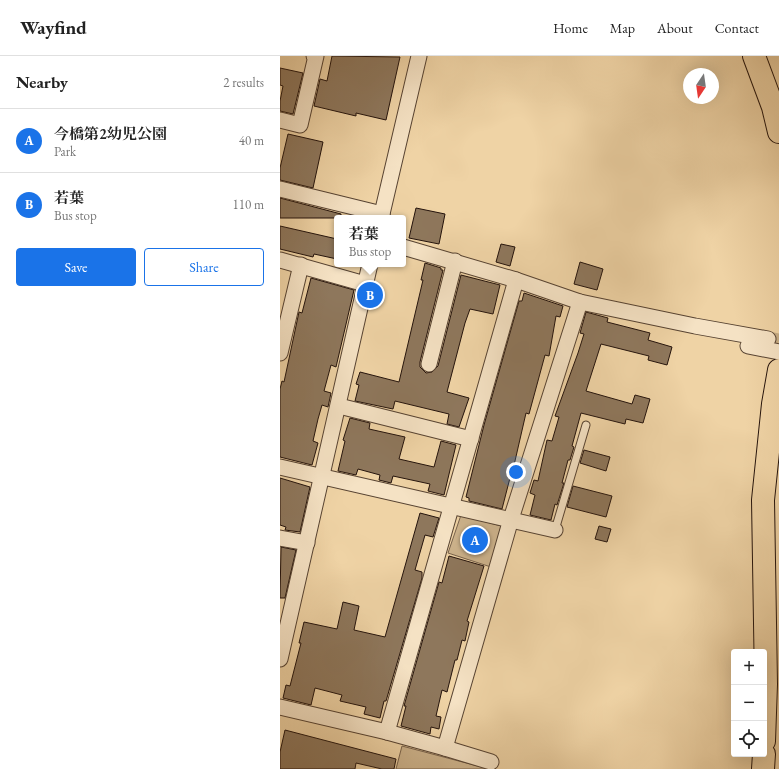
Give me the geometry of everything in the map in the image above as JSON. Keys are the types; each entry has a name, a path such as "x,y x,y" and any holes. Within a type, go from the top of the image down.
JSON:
{"highway":[{"path":"754,56 773,107 779,132"},
{"path":"765,721 766,684 763,500 773,404 779,370"},
{"path":"763,769 764,757"}],"street":[{"path":"280,120 300,125 316,56 314,56"},
{"path":"381,215 419,56"},
{"path":"280,189 377,215"},
{"path":"406,248 455,260 580,302 685,324 768,339"},
{"path":"280,260 365,284"},
{"path":"429,364 455,260"},
{"path":"280,353 301,265"},
{"path":"280,659 286,607 307,543 369,267"},
{"path":"387,732 516,280"},
{"path":"445,748 511,519 580,302"},
{"path":"685,324 694,335 779,352"},
{"path":"339,406 471,439"},
{"path":"280,467 555,530"},
{"path":"280,538 307,543"},
{"path":"280,707 387,732 491,762"}],"lane":[{"path":"555,530 586,425"}],"shaded area":[{"path":"461,515 501,526 491,567 448,553"},
{"path":"402,746 489,769 396,769"}],"building":[{"path":"332,56 400,57 386,120 356,113 356,116 314,106 320,79 327,81"},
{"path":"280,68 303,73 293,114 280,111 283,86 280,85"},
{"path":"288,134 323,142 313,188 280,180 280,168"},
{"path":"280,198 341,214 334,215 334,218 280,218"},
{"path":"416,208 445,214 439,244 409,238"},
{"path":"280,226 334,238 334,258 314,254 313,257 280,249"},
{"path":"501,244 515,247 510,266 496,262"},
{"path":"580,262 603,269 597,290 574,284"},
{"path":"425,263 443,270 420,362 420,367 426,373 432,372 438,366 461,275 500,285 493,314 470,309 465,323 447,392 469,398 459,427 447,424 449,414 395,401 393,409 355,401 359,385 356,384 360,372 399,382 423,280 421,280"},
{"path":"311,278 354,290 336,367 331,365 324,391 331,393 328,407 322,405 318,419 313,441 318,443 312,465 280,457 280,389 282,381 284,382 299,312 302,313"},
{"path":"524,293 563,306 560,317 556,316 549,356 545,355 529,414 526,413 512,474 502,509 469,501 469,498 466,497 484,425 519,301 522,301"},
{"path":"586,312 608,318 607,322 650,333 648,340 672,347 667,365 648,360 649,356 601,344 586,391 632,404 635,395 650,399 643,423 626,419 625,424 581,413 572,446 574,447 570,460 568,460 562,483 564,483 557,505 555,504 551,520 530,515 535,495 530,493 534,480 538,481 547,440 552,441 559,417 555,416 584,334 580,333"},
{"path":"350,418 370,423 369,429 405,437 399,459 434,467 441,441 456,445 444,495 428,491 430,484 393,476 391,483 379,480 380,475 358,469 356,475 338,471 345,441 343,440"},
{"path":"584,450 610,457 606,471 580,463"},
{"path":"280,478 310,487 300,532 285,530 286,527 280,525"},
{"path":"573,486 612,496 606,517 567,507"},
{"path":"420,513 439,518 433,537 425,535 415,570 422,572 422,578 380,718 364,714 366,707 340,701 342,695 315,688 311,705 283,698 286,685 290,686 301,643 299,643 304,622 337,629 343,602 359,606 354,630 385,637"},
{"path":"599,526 611,529 607,542 595,539"},
{"path":"281,547 296,550 285,598 280,598"},
{"path":"449,556 484,566 467,621 469,622 465,641 462,640 447,692 442,690 436,716 441,717 439,729 431,727 430,734 401,726 406,706 404,706 439,582 442,583"},
{"path":"285,730 396,759 394,769 382,769 356,763 355,769 280,769 280,752"}],"tunnel":[{"path":"768,339 779,341"}],"place":[{"name":"若葉","path":"370,295"},
{"name":"今橋第2幼児公園","path":"475,540"}]}
